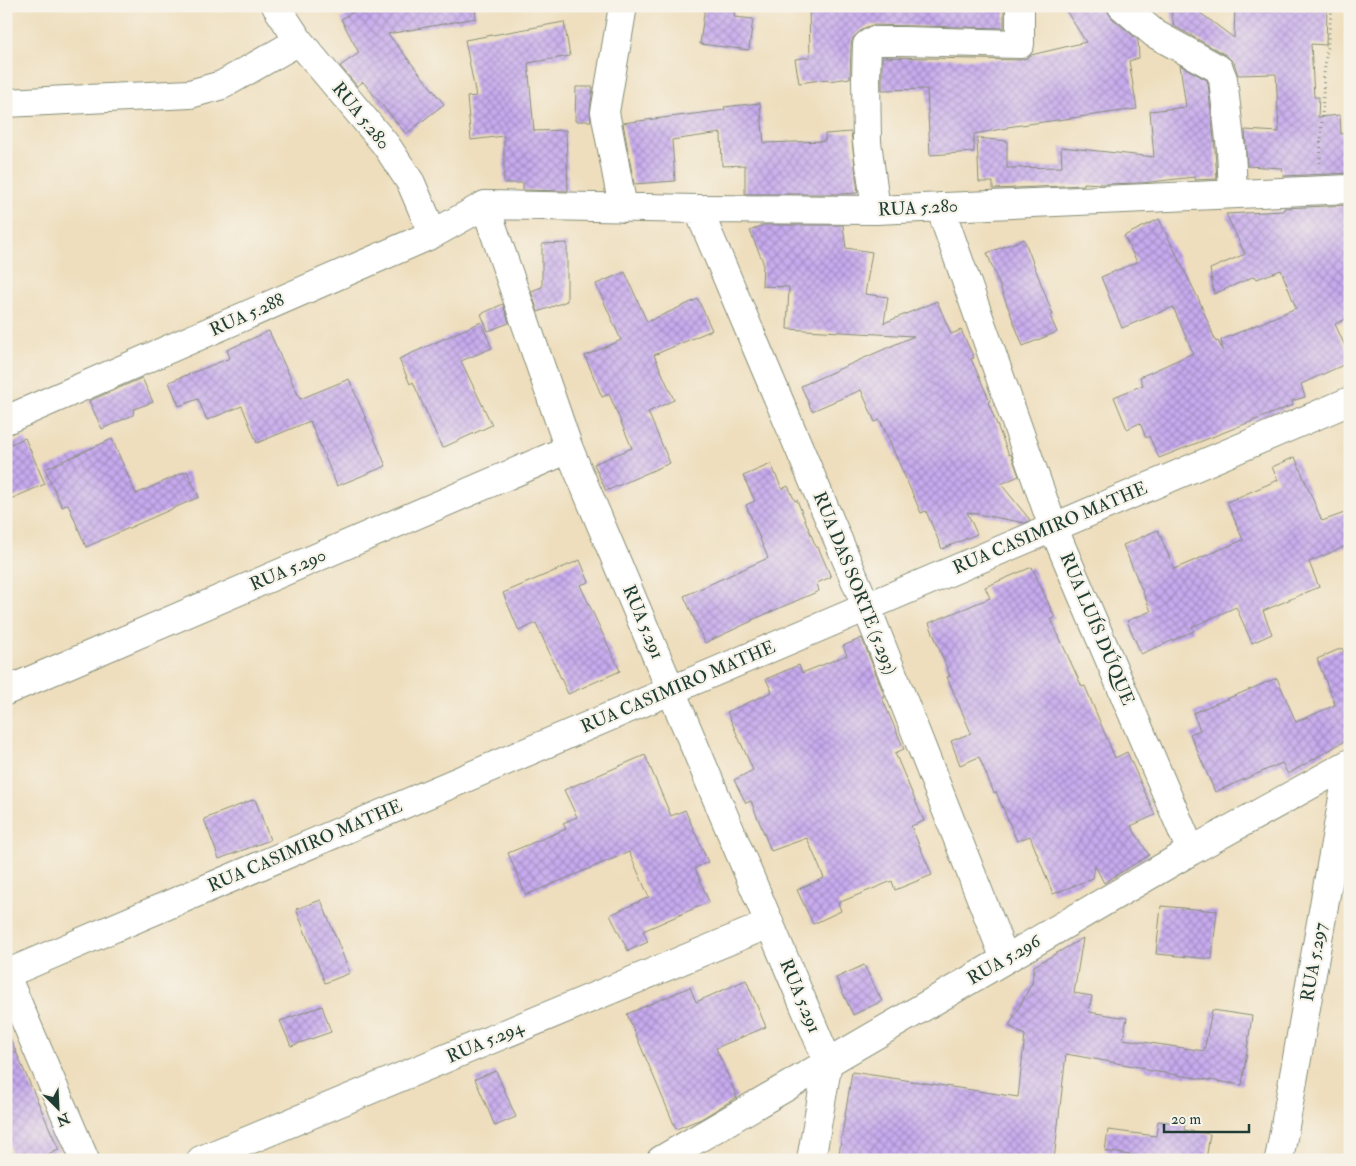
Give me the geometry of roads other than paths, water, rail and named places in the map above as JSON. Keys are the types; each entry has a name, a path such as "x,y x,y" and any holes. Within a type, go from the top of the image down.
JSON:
{"street":[{"name":"RUA 5.280","path":"276,6 299,40 386,145 411,184 433,234"},
{"path":"623,6 605,112 623,208"},
{"path":"876,210 868,142 866,78 868,45 873,41 903,40 1020,44 1020,6"},
{"path":"1122,6 1155,34 1219,69 1223,79 1231,149 1232,193"},
{"path":"6,103 190,94 222,85 299,40"},
{"name":"RUA 5.280","path":"485,205 876,210 1350,189"},
{"name":"RUA 5.288","path":"8,416 433,234 485,205"},
{"name":"RUA 5.291","path":"485,205 569,449 828,1062"},
{"name":"RUA LUÍS DÚQUE","path":"940,206 1053,527 1191,851"},
{"name":"RUA DAS SORTE (5.293)","path":"698,209 866,606 1005,959"},
{"name":"RUA CASIMIRO MATHE","path":"6,975 671,689 1350,401"},
{"name":"RUA 5.290","path":"6,691 569,449"},
{"name":"RUA 5.296","path":"661,1160 1191,851 1349,763"},
{"name":"RUA 5.297","path":"1279,1160 1349,763"},
{"name":"RUA 5.294","path":"201,1160 769,924"},
{"path":"6,975 85,1160"},
{"path":"811,1160 828,1062"}]}
